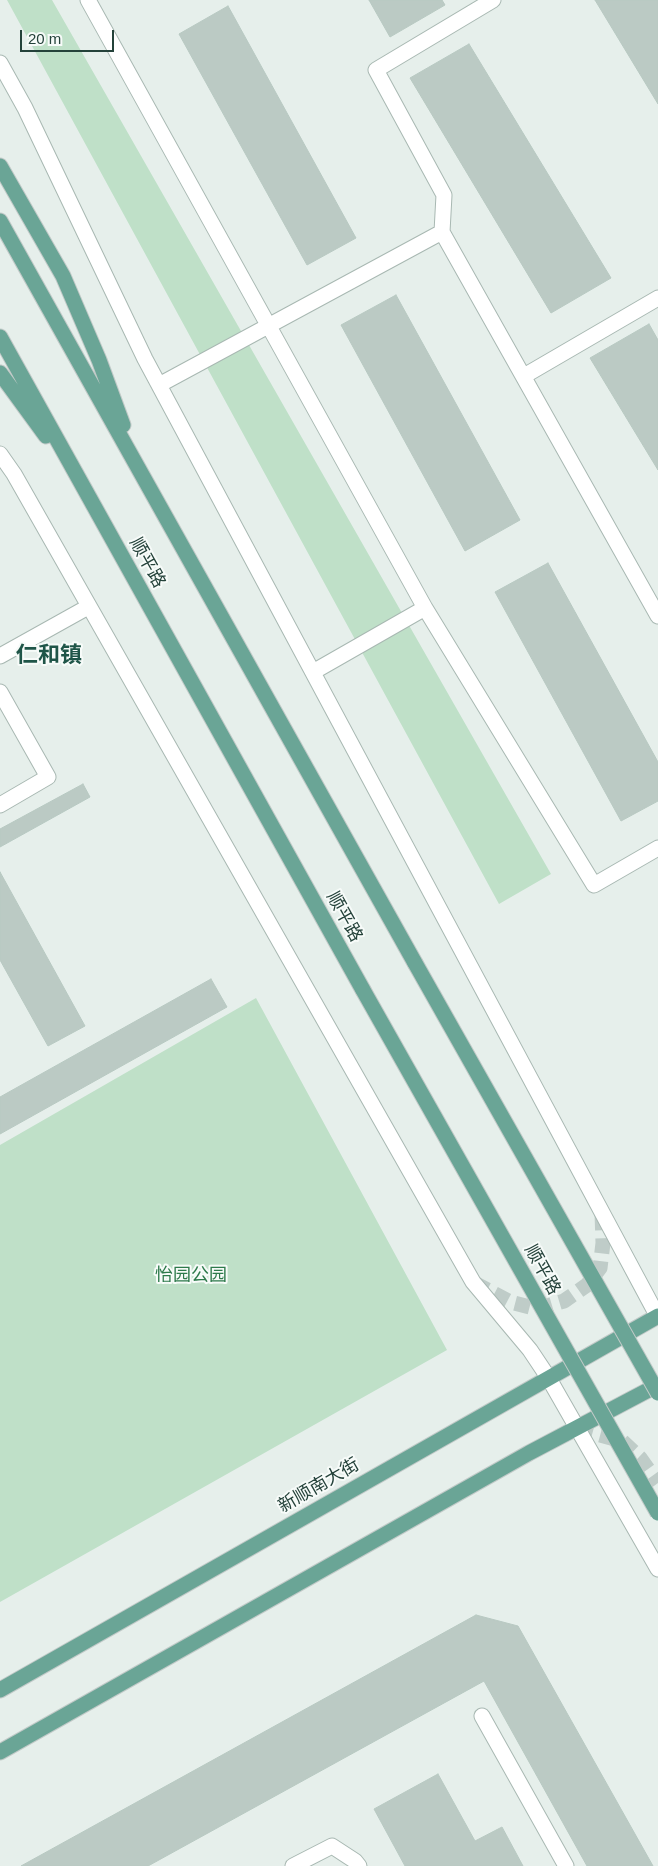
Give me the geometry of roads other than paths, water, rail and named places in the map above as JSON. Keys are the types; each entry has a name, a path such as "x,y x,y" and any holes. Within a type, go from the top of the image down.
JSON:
{"main road":[{"path":"0,166 63,276 99,360 139,468"},
{"path":"0,220 658,1393"},
{"name":"顺平路","path":"0,337 658,1513"},
{"path":"0,373 84,488"},
{"name":"新顺南大街","path":"0,1690 548,1377 658,1317"},
{"path":"0,1752 530,1453 658,1385"}],"street":[{"path":"88,0 425,608 594,885 658,848"},
{"path":"493,0 376,70 444,195 442,232 658,616"},
{"path":"0,63 25,108 159,385 658,1317"},
{"path":"159,385 442,232"},
{"path":"524,376 658,298"},
{"path":"0,454 14,474 473,1282 530,1350 548,1377 658,1569"},
{"path":"0,656 88,607"},
{"path":"313,672 425,608"},
{"path":"0,692 48,777 0,805"},
{"path":"482,1716 566,1866"},
{"path":"293,1866 332,1846 355,1861 359,1866"}],"tunnel":[{"path":"474,1283 510,1302 537,1309 564,1301 587,1285 600,1268 603,1243 602,1213"},
{"path":"578,1429 622,1441 640,1458 658,1483"}],"district":[{"name":"仁和镇","path":"49,656"}],"park label":[{"name":"怡园公园","path":"191,1276"}]}
